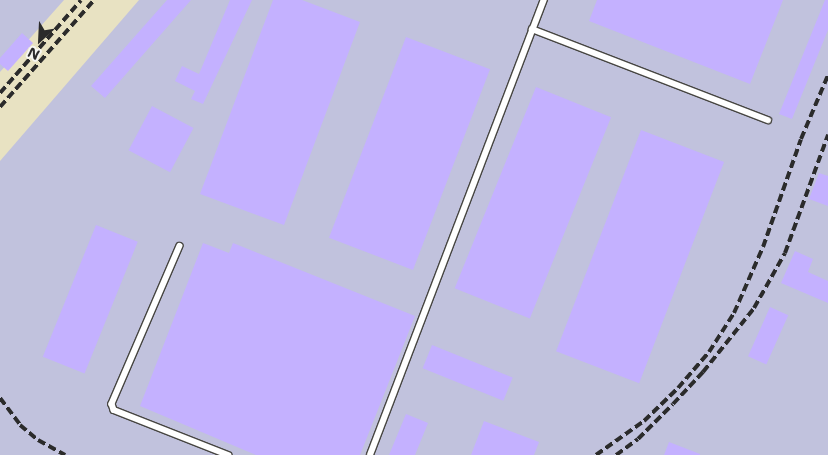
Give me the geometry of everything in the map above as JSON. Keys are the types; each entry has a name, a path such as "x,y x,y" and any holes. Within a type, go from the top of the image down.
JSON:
{"lane":[{"path":"370,455 544,0"},
{"path":"532,29 768,120"},
{"path":"180,246 112,404 114,410 228,455"}],"shaded area":[{"path":"0,0 64,0 0,72"},
{"path":"139,0 828,0 828,455 0,455 0,161"}],"building":[{"path":"167,0 191,0 105,98 91,86"},
{"path":"230,0 252,0 203,104 191,99 195,91 175,81 182,66 199,74"},
{"path":"273,0 302,0 360,22 284,225 200,194"},
{"path":"597,0 783,0 750,84 589,21"},
{"path":"825,0 828,0 828,30 792,119 779,114"},
{"path":"22,33 33,43 8,71 0,64 0,58"},
{"path":"406,37 490,69 413,270 329,238"},
{"path":"536,87 611,117 530,319 455,288"},
{"path":"152,106 193,128 170,172 129,150"},
{"path":"641,130 724,162 639,383 556,351"},
{"path":"819,173 828,176 828,206 809,199"},
{"path":"96,225 138,242 85,374 43,357"},
{"path":"203,243 229,253 233,243 415,316 360,455 256,455 140,406"},
{"path":"795,251 813,259 808,272 828,281 828,303 781,283"},
{"path":"770,307 788,315 766,364 748,356"},
{"path":"432,345 513,378 503,401 423,368"},
{"path":"406,414 428,423 415,455 389,455"},
{"path":"484,421 539,442 534,455 471,455"},
{"path":"669,442 700,454 700,455 664,455"}],"railway":[{"path":"0,93 81,0"},
{"path":"0,107 94,0"},
{"path":"596,455 644,421 678,388 709,352 734,313 763,247 801,139 828,75"},
{"path":"616,455 638,439 673,404 703,372 754,308 785,253 828,135"},
{"path":"0,398 20,425 38,440 65,455"}]}
